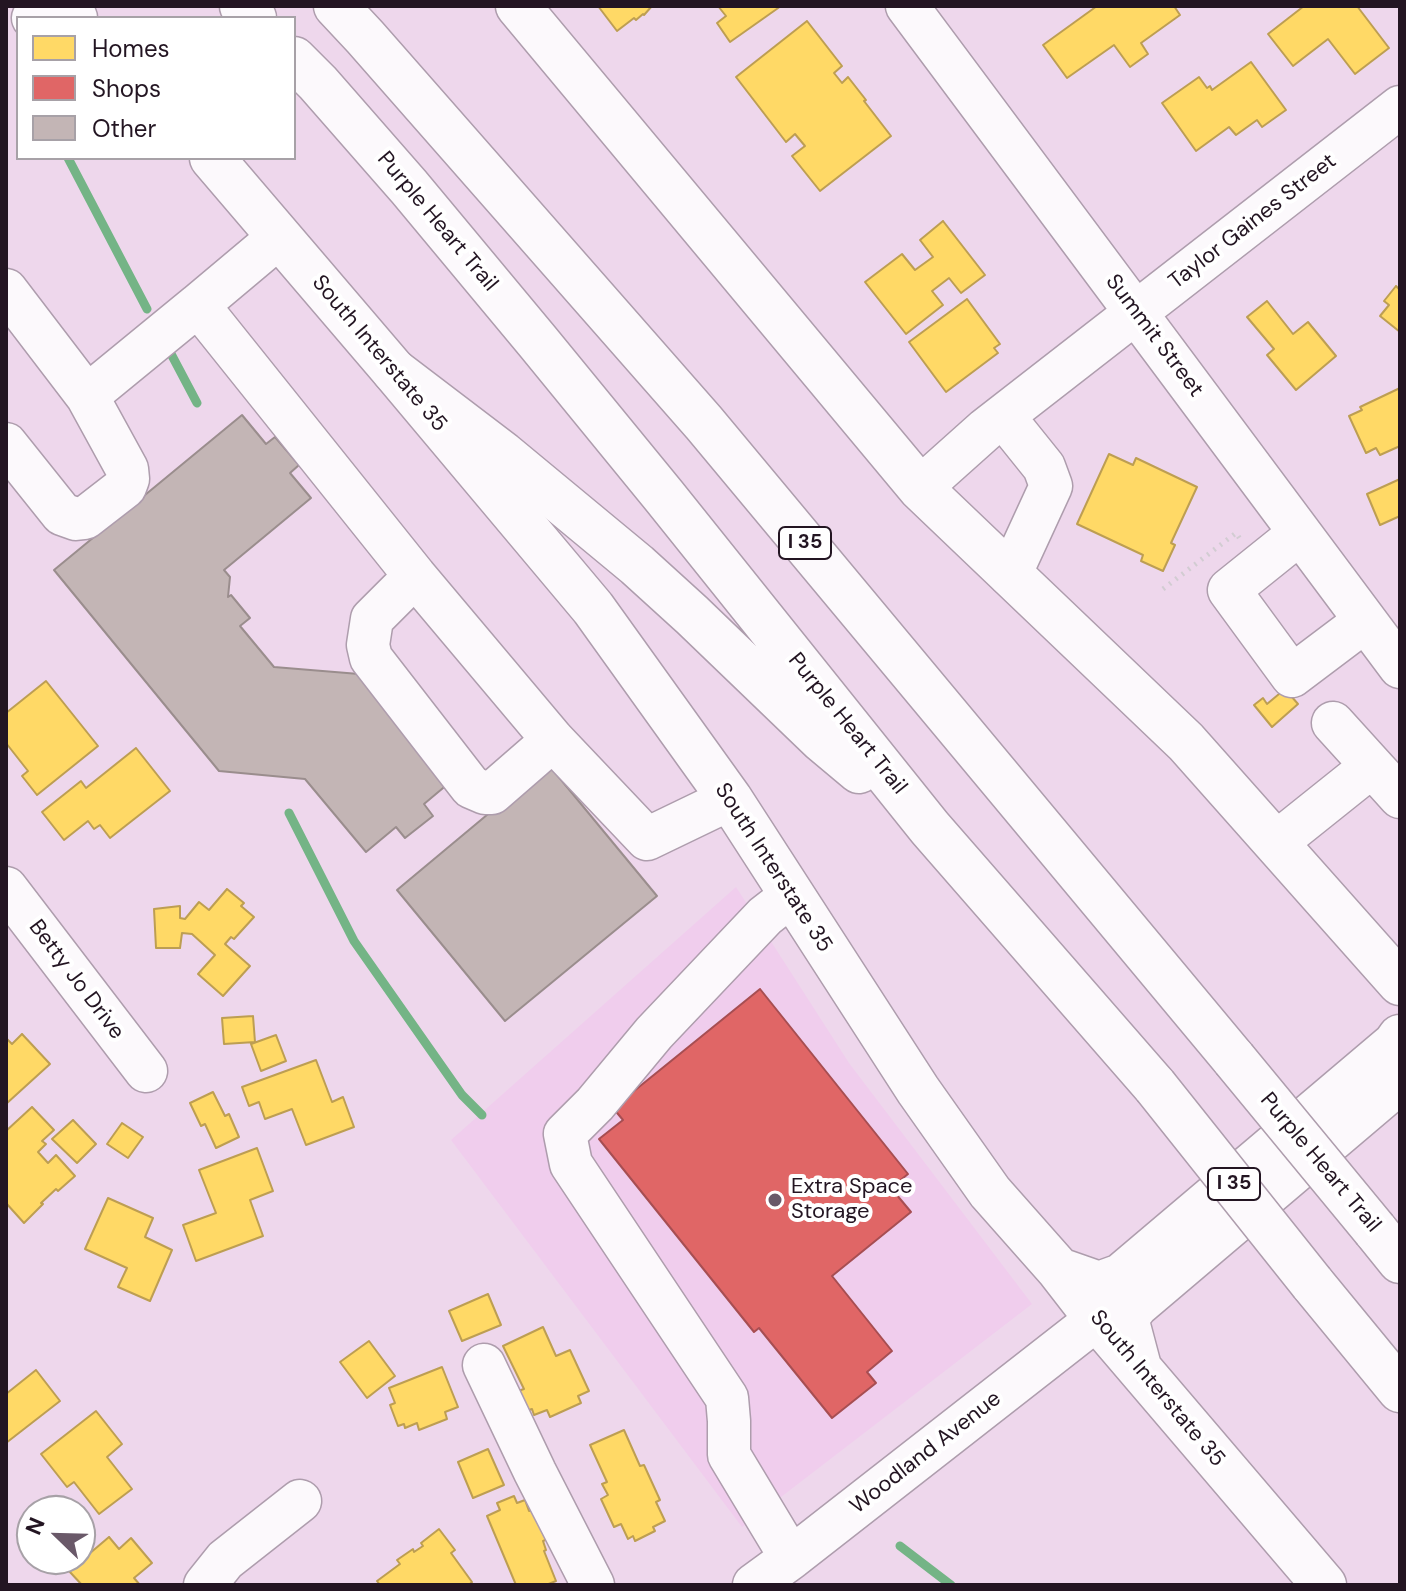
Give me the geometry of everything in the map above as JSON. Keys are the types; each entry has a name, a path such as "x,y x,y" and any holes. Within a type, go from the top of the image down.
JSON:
{"main road":[{"name":"Purple Heart Trail","path":"336,6 704,423 1388,1245"},
{"path":"518,6 920,488 1186,742 1400,983"},
{"name":"Purple Heart Trail","path":"296,61 409,187 664,496 930,828 1155,1086 1400,1390"},
{"name":"South Interstate 35","path":"214,160 593,608 730,799 918,1090 990,1192 1324,1585"},
{"path":"394,371 503,454 637,565 822,740 930,828"},
{"path":"1059,1270 1099,1284 1121,1276 1400,1037"},
{"path":"1139,1367 1126,1318 1136,1305 1400,1081"}],"street":[{"name":"Summit Street","path":"907,6 1400,667"},
{"name":"Taylor Gaines Street","path":"920,488 1003,416 1400,107"},
{"path":"87,396 279,237"},
{"path":"6,290 87,396 127,469 128,479 125,487 85,518 76,519 62,514 6,444"},
{"path":"198,305 415,576 553,740 647,839 730,799"},
{"path":"1003,416 1044,467 1051,486 1010,575"},
{"path":"1300,533 1229,590 1292,676 1365,621"},
{"path":"415,576 372,619 368,645 371,658 471,787 492,793 553,740"},
{"path":"1333,723 1400,797"},
{"path":"1277,842 1372,766"},
{"name":"Betty Jo Drive","path":"6,888 146,1071"},
{"path":"791,1558 729,1455 727,1398 571,1164 565,1134 595,1104 664,1022 765,916 792,895"},
{"name":"Woodland Avenue","path":"754,1585 1097,1319"},
{"path":"484,1365 593,1585"},
{"path":"205,1585 225,1560 300,1501"}],"shaded area":[{"path":"736,887 849,1063 1032,1304 742,1527 451,1140"}],"building: Homes":[{"path":"598,6 652,6 644,15 636,20 634,18 617,31"},
{"path":"718,6 781,6 730,42 717,23 726,16"},
{"path":"1097,6 1174,6 1180,15 1141,43 1148,54 1130,67 1114,45 1067,78 1043,45"},
{"path":"1304,6 1357,6 1389,48 1355,74 1328,39 1293,66 1268,34"},
{"path":"807,21 842,66 834,73 842,83 848,77 891,136 820,191 792,156 805,146 795,134 786,142 736,77"},
{"path":"1251,62 1286,110 1262,127 1257,120 1236,135 1229,127 1196,151 1162,103 1199,77 1212,90"},
{"path":"943,221 985,275 961,293 949,278 932,291 943,305 906,334 865,282 902,254 915,270 933,257 920,240"},
{"path":"1396,286 1400,290 1400,332 1380,316 1389,305 1384,301"},
{"path":"967,299 1000,344 994,348 998,353 946,392 909,342"},
{"path":"1267,301 1293,334 1308,322 1336,356 1296,390 1267,355 1274,349 1247,317"},
{"path":"1400,388 1400,446 1380,455 1376,448 1366,453 1349,416 1362,410 1360,407"},
{"path":"1109,454 1133,465 1136,458 1197,487 1171,543 1175,545 1163,571 1141,561 1143,555 1077,524"},
{"path":"1400,479 1400,516 1380,525 1367,494"},
{"path":"46,681 98,746 37,795 22,776 28,771 6,743 6,713"},
{"path":"1285,689 1298,704 1272,727 1254,705 1263,698 1267,704"},
{"path":"136,748 170,791 110,838 100,825 94,829 88,821 64,840 42,812 81,781 86,788"},
{"path":"227,889 244,903 241,906 254,917 234,939 231,937 225,944 250,966 223,996 198,974 215,955 192,934 182,933 180,948 156,948 154,909 180,906 180,918 185,919 199,902 209,910"},
{"path":"253,1016 255,1042 224,1044 222,1018"},
{"path":"22,1034 50,1064 6,1104 6,1038 12,1044"},
{"path":"276,1035 286,1061 261,1071 251,1044"},
{"path":"316,1060 332,1102 343,1097 354,1127 306,1145 292,1109 265,1119 259,1102 249,1106 242,1087"},
{"path":"213,1092 225,1116 229,1114 239,1137 216,1148 205,1124 201,1126 190,1103"},
{"path":"32,1107 54,1130 42,1141 46,1144 38,1152 48,1163 56,1155 75,1176 58,1191 56,1189 24,1223 6,1203 6,1131"},
{"path":"73,1120 96,1144 77,1163 52,1139"},
{"path":"122,1123 143,1137 128,1158 107,1144"},
{"path":"257,1148 273,1191 250,1200 263,1236 196,1261 183,1225 216,1213 199,1170"},
{"path":"108,1198 153,1218 145,1237 172,1250 150,1301 118,1287 127,1268 85,1249"},
{"path":"488,1294 501,1325 462,1341 449,1311"},
{"path":"543,1327 556,1356 570,1350 589,1391 578,1396 581,1403 550,1417 547,1410 534,1415 532,1409 526,1411 518,1391 524,1389 503,1346"},
{"path":"369,1341 395,1376 367,1398 340,1362"},
{"path":"442,1367 458,1407 445,1412 447,1419 419,1430 417,1423 405,1428 404,1424 398,1426 390,1405 395,1403 389,1388"},
{"path":"36,1370 60,1401 6,1443 6,1394"},
{"path":"96,1411 122,1444 107,1457 132,1489 99,1514 96,1495 84,1495 74,1482 67,1487 41,1454"},
{"path":"624,1430 660,1500 656,1502 665,1521 653,1527 655,1531 635,1541 633,1536 628,1539 621,1524 614,1527 601,1499 608,1495 602,1484 607,1482 590,1445"},
{"path":"488,1449 504,1485 473,1498 458,1462"},
{"path":"514,1496 517,1503 525,1500 529,1511 537,1508 550,1538 543,1541 544,1551 556,1581 546,1585 516,1585 487,1516 500,1510 497,1503"},
{"path":"439,1529 455,1550 451,1553 472,1582 469,1585 380,1585 377,1581 400,1564 397,1560 423,1546 421,1543"},
{"path":"109,1537 119,1549 131,1538 152,1563 134,1578 140,1585 82,1585 73,1575 96,1575 96,1548"}],"building: Shops":[{"name":"Extra Space Storage","path":"760,989 908,1174 891,1188 911,1212 832,1276 892,1351 867,1372 876,1383 832,1418 759,1328 754,1332 599,1139 623,1120 613,1108"}],"building: Other":[{"path":"242,415 266,444 275,437 299,465 290,473 311,498 224,570 230,577 228,597 231,595 250,618 240,626 274,667 359,674 449,783 424,804 433,816 405,838 396,827 366,852 305,779 219,771 54,570"},
{"path":"548,764 657,896 505,1021 397,890"}],"waterway":[{"path":"69,160 147,309"},
{"path":"169,350 197,403"},
{"path":"289,813 354,941 462,1095 482,1115"},
{"path":"900,1546 951,1585"}],"place":[{"name":"Extra Space Storage","path":"775,1200"}]}
